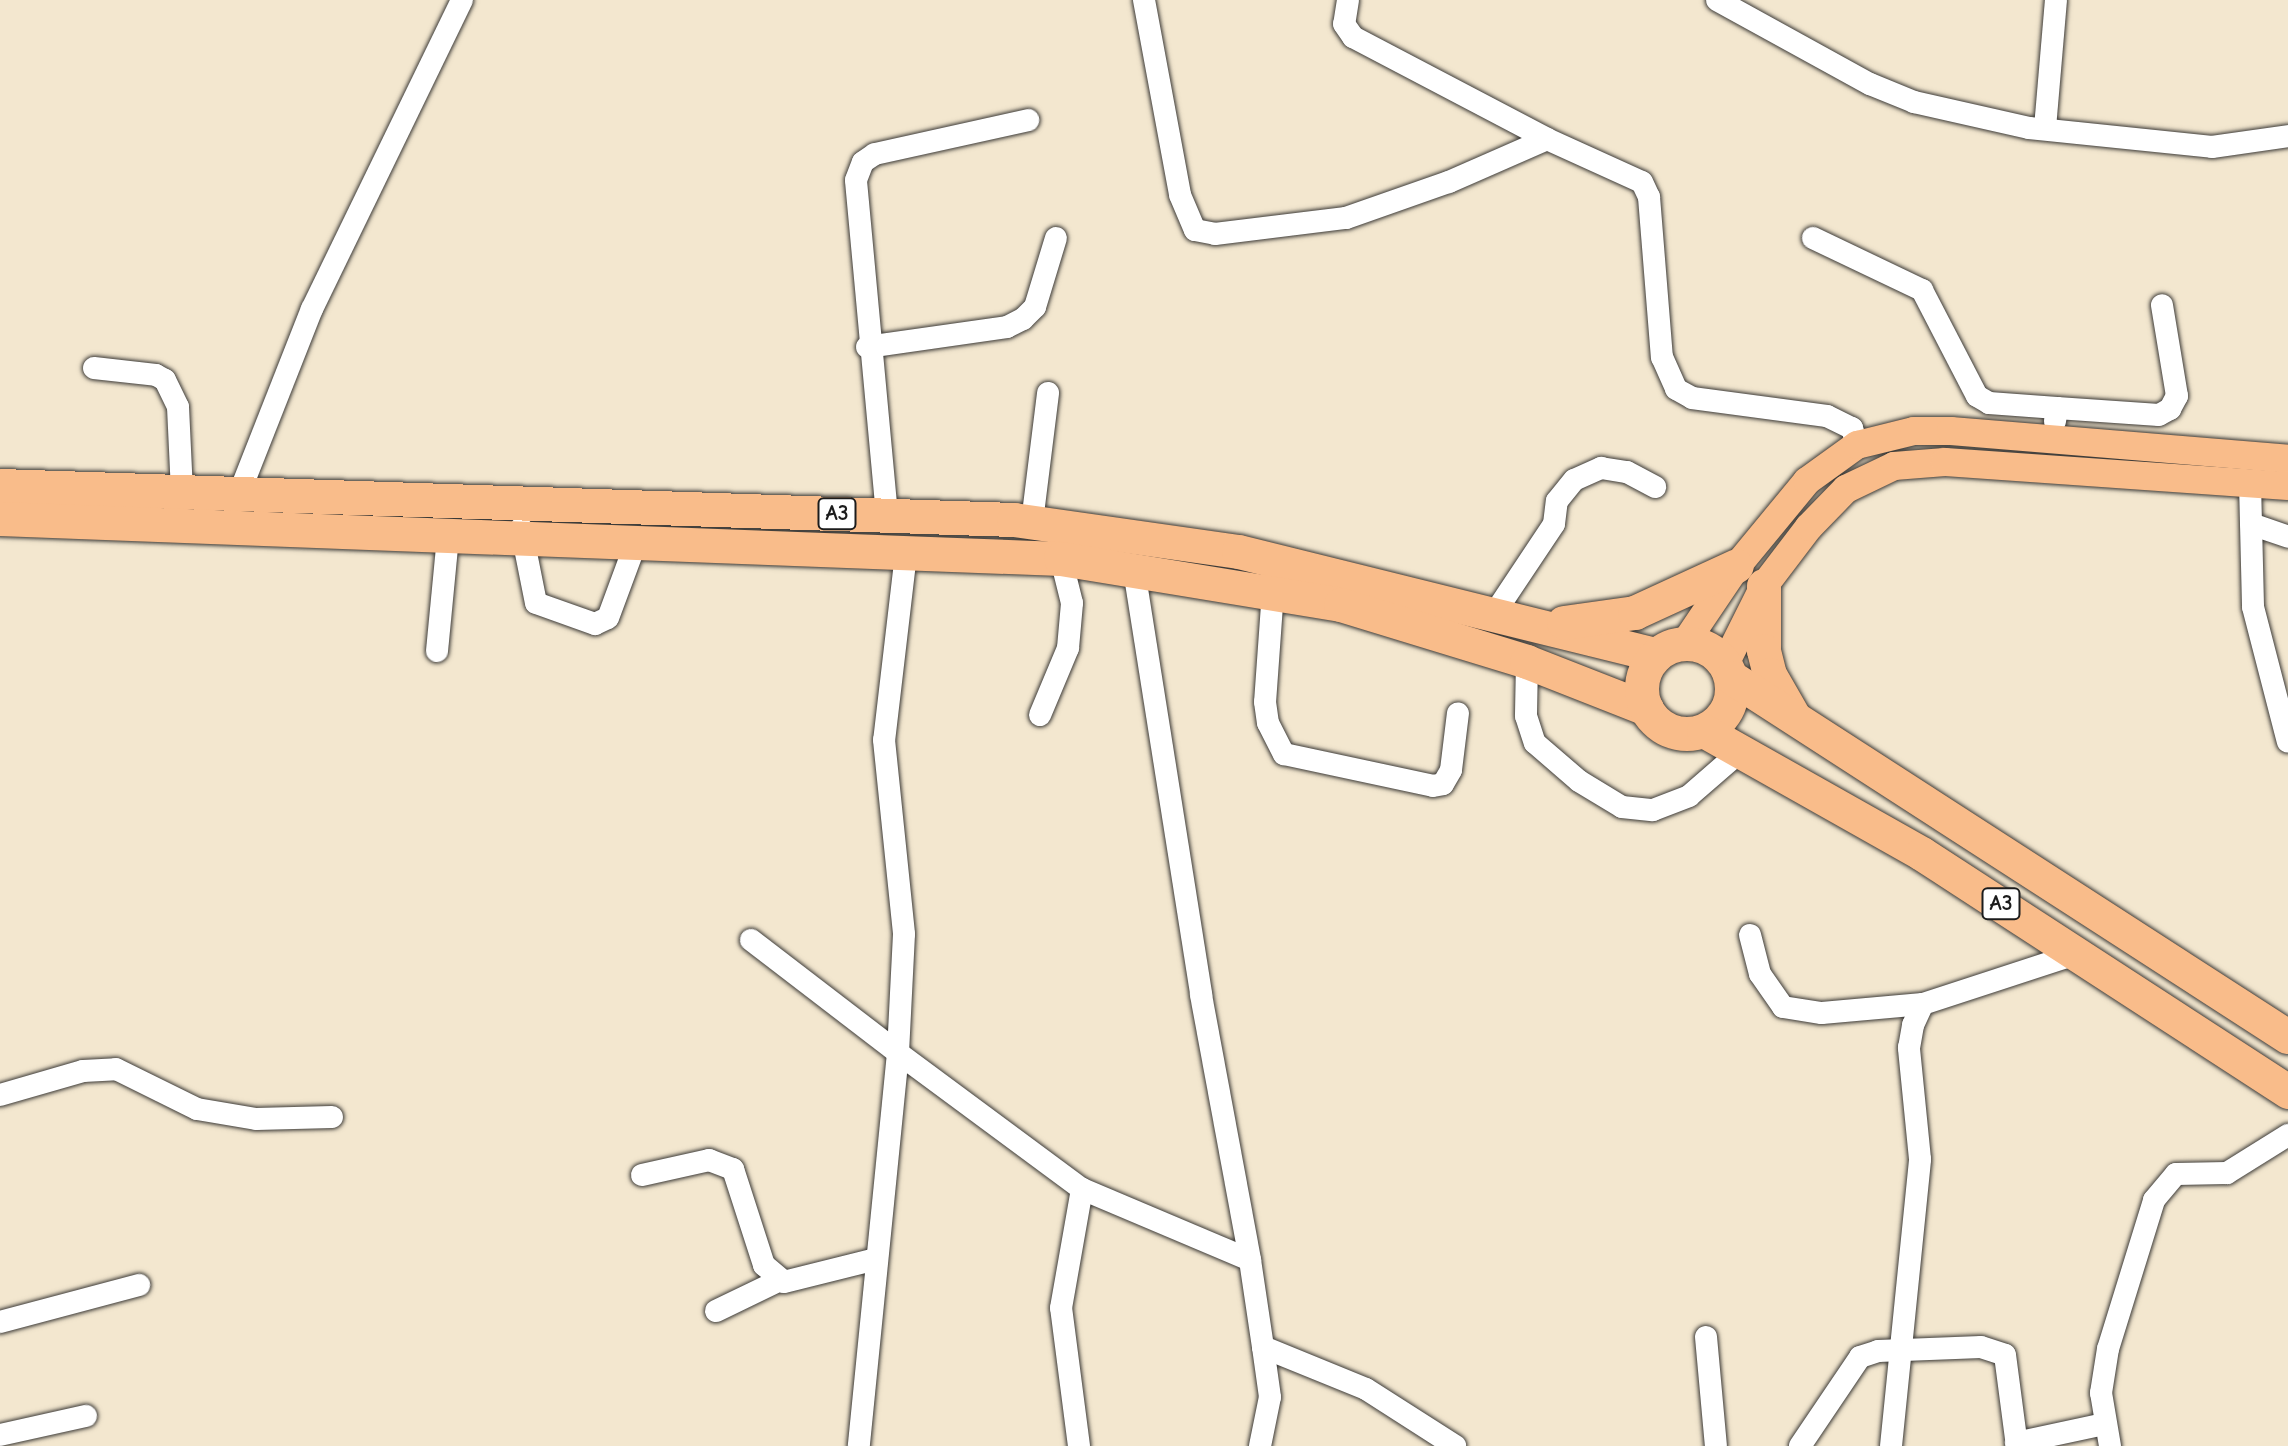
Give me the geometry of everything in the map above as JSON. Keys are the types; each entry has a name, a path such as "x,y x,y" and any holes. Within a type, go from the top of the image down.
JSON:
{"highway":[{"name":"A3","path":"2,502 182,492 1032,522 1239,552 1541,625 1670,649"},
{"name":"A3","path":"2,502 448,536 1061,559 1273,591 1341,605 1527,662 1647,709"},
{"path":"1541,625 1635,613 1737,566"},
{"path":"1764,586 1764,651 1770,675 1797,722"},
{"path":"1701,645 1728,671 1727,710 1704,731 1669,730 1647,709 1642,683 1670,649 1701,645"},
{"name":"A3","path":"1728,671 1797,722 2288,1037"},
{"name":"A3","path":"1704,731 1742,750 2079,953 2288,1092"}],"main road":[{"path":"1670,649 1807,481 1857,445 1914,431 2054,438 2288,459"},
{"path":"1728,671 1764,586 1846,489 1894,466 1945,462 2288,486"}],"street":[{"path":"239,494 312,309 462,0"},
{"path":"1144,0 1180,195 1195,230 1215,234 1346,218 1449,182 1547,139"},
{"path":"1348,0 1344,24 1353,37 1547,139 1642,182 1649,197 1662,357 1676,389 1692,398 1827,416 1852,428 1857,445"},
{"path":"1717,0 1870,84 1914,102 2045,128 2212,147 2288,136"},
{"path":"2045,128 2056,0"},
{"path":"887,515 867,347 856,180 863,162 875,154 1028,120"},
{"path":"867,347 1007,327 1023,319 1035,307 1056,238"},
{"path":"1813,238 1922,290 1977,396 1989,403 2159,415 2170,409 2177,396 2162,305"},
{"path":"94,368 156,375 165,380 178,407 182,492"},
{"path":"1032,522 1048,393"},
{"path":"2054,438 2057,408"},
{"path":"1494,614 1554,524 1557,501 1574,480 1601,468 1627,472 1655,487"},
{"path":"2250,483 2253,607 2288,742"},
{"path":"523,503 520,539 536,603 595,624 608,618 635,545"},
{"path":"2251,524 2288,537"},
{"path":"437,651 448,536"},
{"path":"859,1446 898,1053 904,934 884,740 906,554"},
{"path":"1040,715 1068,648 1072,603 1061,559"},
{"path":"1134,570 1201,995 1263,1347 1270,1397 1260,1446"},
{"path":"1273,591 1265,702 1268,723 1284,754 1433,786 1443,784 1451,770 1458,713"},
{"path":"1527,662 1526,716 1535,743 1622,807 1653,810 1689,796 1742,750"},
{"path":"1750,935 1760,974 1783,1007 1822,1013 1923,1004 2079,953"},
{"path":"751,940 1082,1189 1250,1260"},
{"path":"1891,1446 1920,1159 1909,1048 1923,1004"},
{"path":"0,1095 83,1071 116,1069 197,1109 256,1119 332,1117"},
{"path":"1800,1446 1860,1357 1899,1352 1997,1349 2005,1355 2016,1445 2107,1435 2101,1393 2108,1349 2154,1200 2176,1174 2227,1173 2288,1135"},
{"path":"642,1175 709,1160 733,1169 764,1265 780,1280"},
{"path":"1079,1446 1061,1308 1082,1189"},
{"path":"716,1311 780,1280 876,1259"},
{"path":"0,1322 139,1285"},
{"path":"1706,1337 1716,1446"},
{"path":"1263,1347 1366,1389 1455,1446"},
{"path":"0,1435 86,1416"}]}
